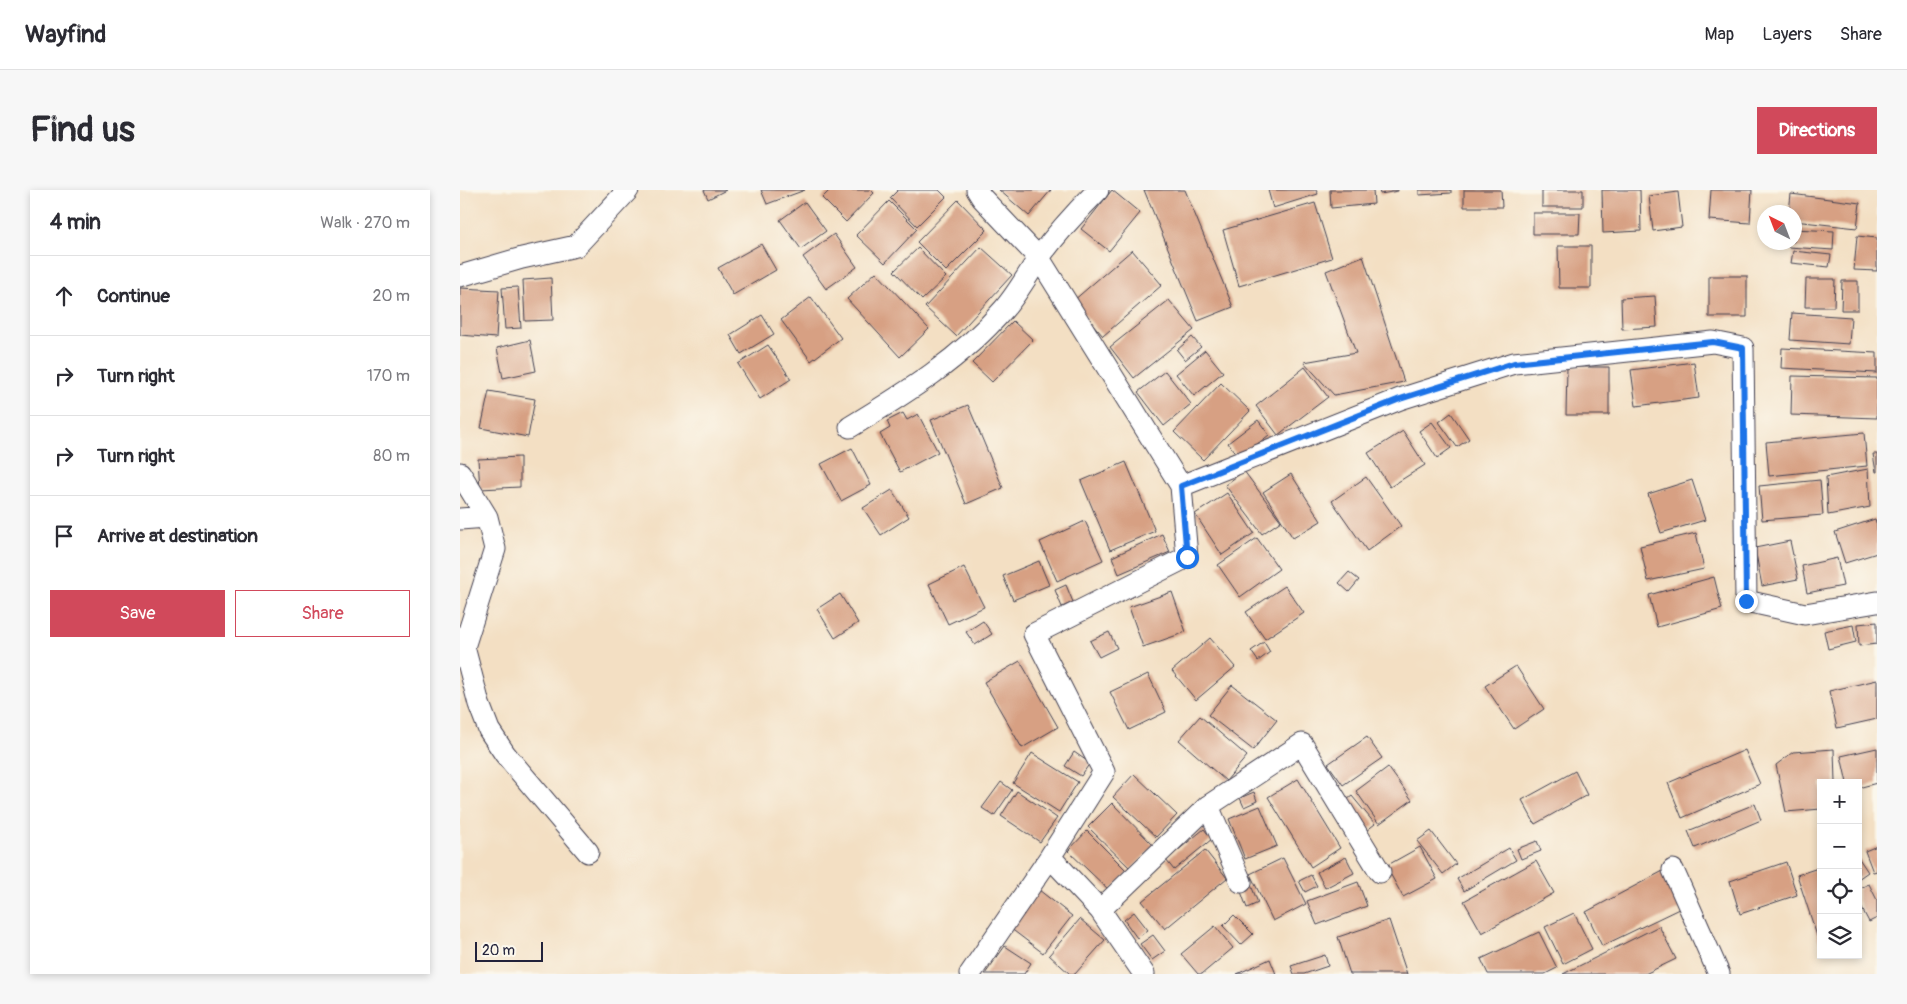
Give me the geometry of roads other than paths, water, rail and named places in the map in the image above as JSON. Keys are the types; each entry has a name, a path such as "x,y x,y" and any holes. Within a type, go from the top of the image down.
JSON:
{"street":[{"path":"460,276 522,258 576,246 628,190"},
{"path":"970,974 1050,857 1104,772 1034,634 1187,557 1181,486 1039,258 982,198 977,190"},
{"path":"850,427 895,400 957,356 1004,309 1039,258 1073,215 1098,190"},
{"path":"1181,486 1400,399 1514,363 1713,342 1743,348 1746,601 1805,614 1877,602"},
{"path":"460,473 487,517 495,549 464,647 479,704 489,730 505,754 588,852"},
{"path":"460,519 487,517"},
{"path":"1100,910 1208,806 1302,744 1380,872"},
{"path":"1208,806 1241,882"},
{"path":"1050,857 1100,910 1144,974"},
{"path":"1673,870 1720,974"}]}
